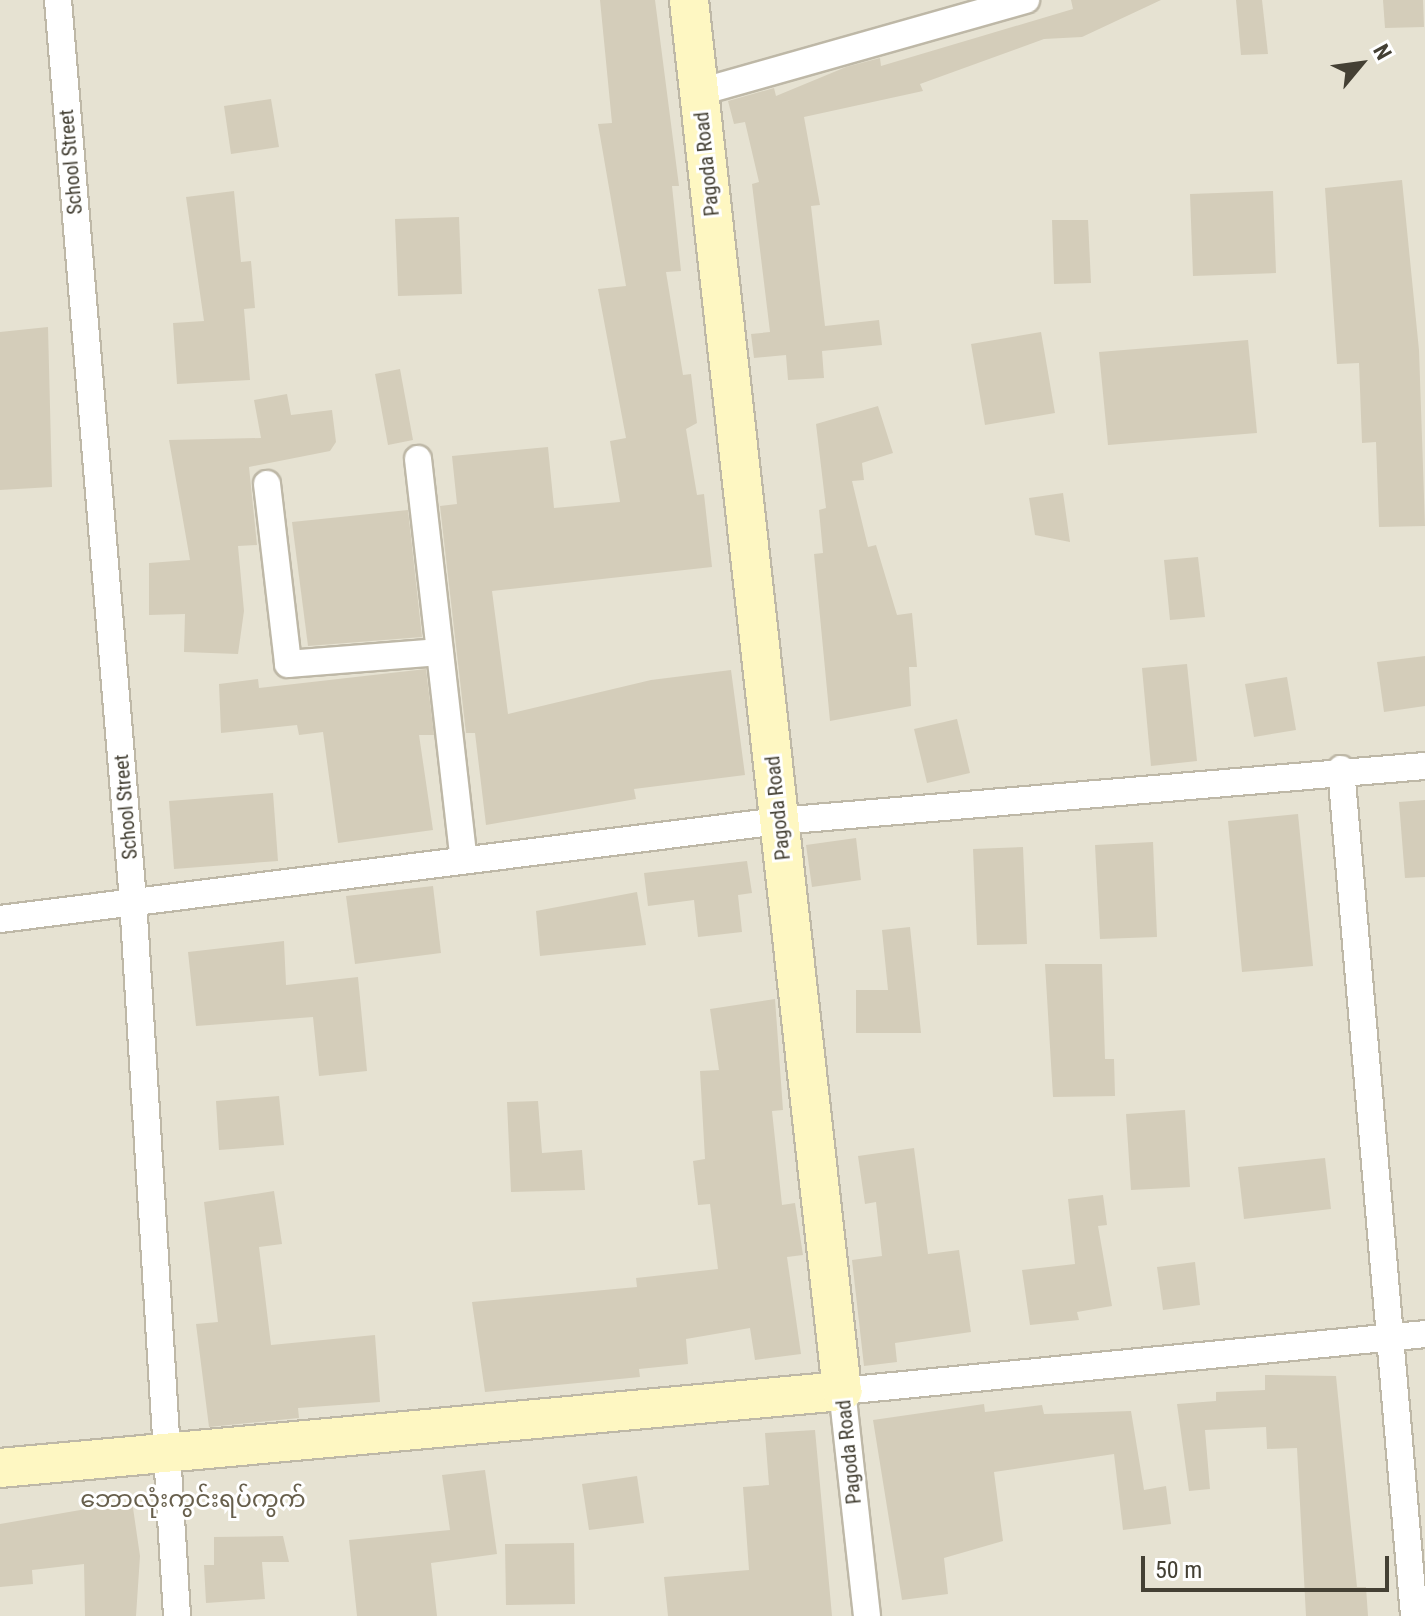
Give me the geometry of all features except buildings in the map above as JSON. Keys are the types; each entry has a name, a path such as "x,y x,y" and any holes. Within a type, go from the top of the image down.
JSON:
{"main road":[{"name":"Pagoda Road","path":"689,0 842,1391"},
{"path":"0,1468 168,1457 842,1391"}],"street":[{"name":"School Street","path":"58,0 133,900 177,1616"},
{"path":"700,92 1026,0"},
{"path":"418,459 464,860"},
{"path":"267,484 288,664 440,652"},
{"path":"0,919 779,821 1341,769 1425,766"},
{"path":"1341,769 1414,1616"},
{"path":"842,1391 1425,1334"},
{"name":"Pagoda Road","path":"842,1391 867,1616"}],"shaded area":[{"path":"0,0 1425,0 1425,1616 0,1616"}],"district":[{"name":"ဘောလုံးကွင်းရပ်ကွက်","path":"193,1500"}]}
